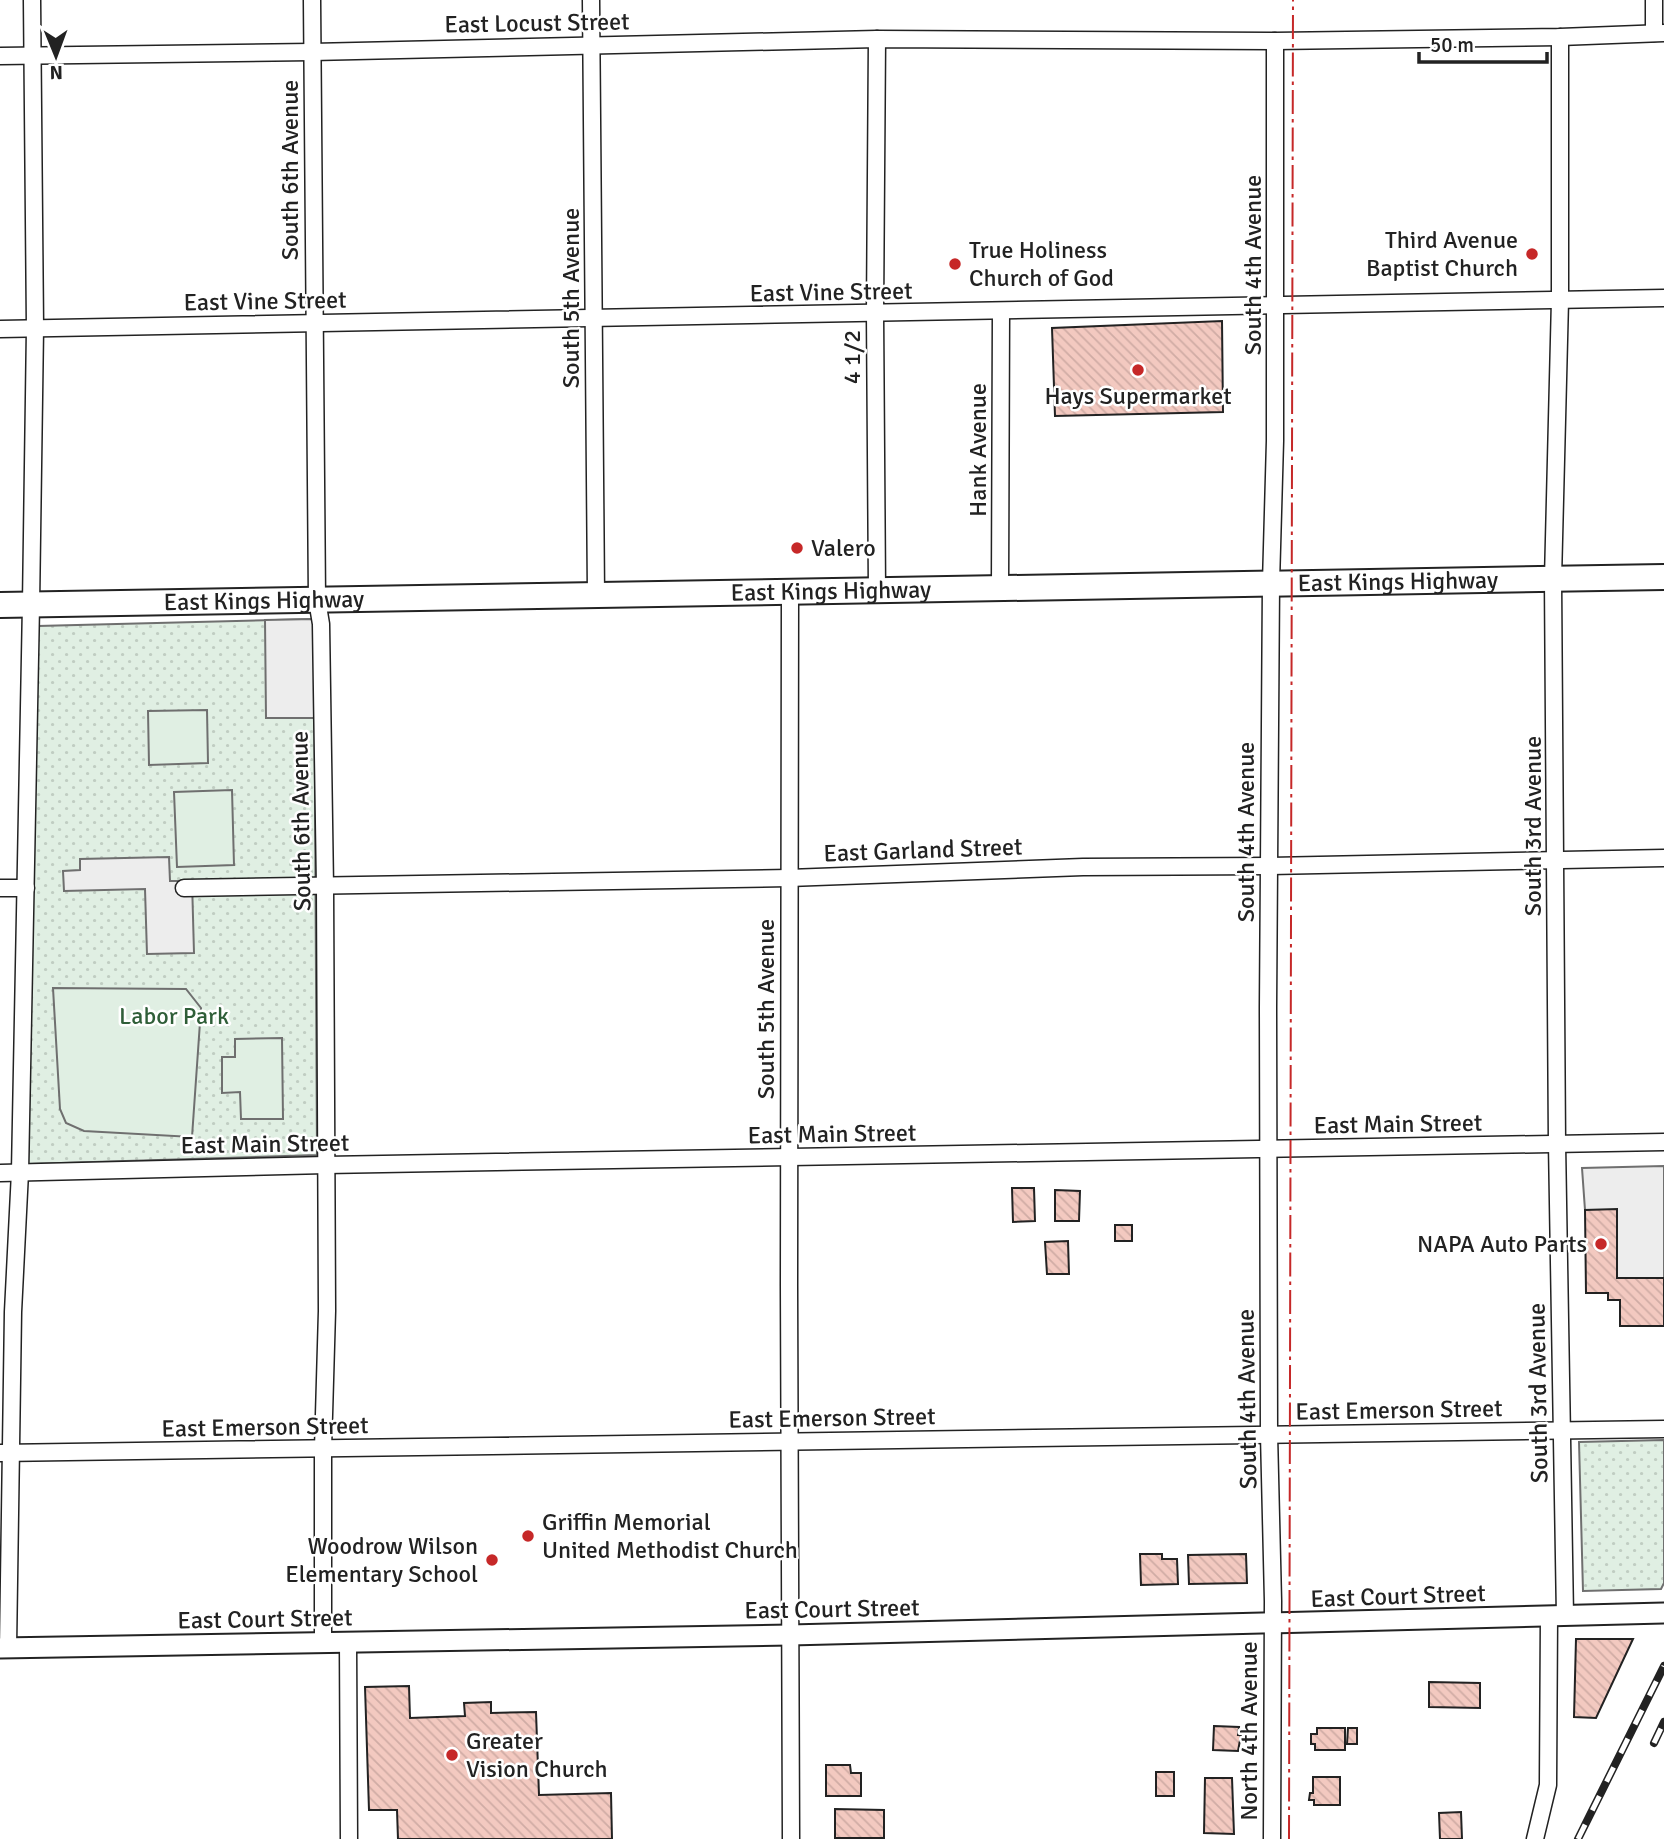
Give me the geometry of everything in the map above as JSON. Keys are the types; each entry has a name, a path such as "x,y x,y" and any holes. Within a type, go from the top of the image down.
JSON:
{"main road":[{"name":"East Kings Highway","path":"0,606 1664,577"}],"street":[{"path":"4,1648 5,1453 20,1172 31,605 35,328 33,0"},
{"name":"South 6th Avenue","path":"312,0 317,600 321,624 325,887 327,1311 323,1449 323,1642"},
{"name":"South 5th Avenue","path":"591,0 596,596"},
{"path":"1654,0 1659,33"},
{"name":"East Locust Street","path":"0,56 877,38 1275,41 1659,33"},
{"name":"South 3rd Avenue","path":"1535,1839 1548,1785 1557,1616 1561,1430 1556,1143 1553,579 1560,300 1560,37"},
{"name":"4 1/2","path":"877,38 877,591"},
{"name":"South 4th Avenue","path":"1272,1623 1268,1150 1271,583 1276,307 1275,41"},
{"name":"East Vine Street","path":"0,329 1664,298"},
{"name":"Hank Avenue","path":"1000,589 1001,311"},
{"name":"South 5th Avenue","path":"790,593 791,1839"},
{"name":"East Garland Street","path":"184,888 789,878 1083,867 1664,858"},
{"path":"0,888 26,888"},
{"name":"East Main Street","path":"0,1173 1664,1142"},
{"name":"East Emerson Street","path":"5,1453 1664,1429"},
{"name":"East Court Street","path":"4,1648 790,1635 1664,1613"},
{"name":"North 4th Avenue","path":"1272,1623 1272,1839"},
{"path":"348,1642 349,1839"}],"green space":[{"name":"Labor Park","path":"314,619 317,1155 28,1164 38,626"},
{"path":"207,710 208,763 149,765 148,711"},
{"path":"232,790 234,865 177,867 174,792"},
{"path":"53,988 186,989 201,1008 192,1137 84,1131 66,1123 60,1109"},
{"path":"282,1038 283,1119 241,1119 240,1092 222,1093 222,1057 235,1057 235,1039"},
{"path":"1664,1440 1664,1583 1661,1589 1583,1591 1579,1442"}],"shaded area":[{"path":"314,619 314,718 266,718 265,620"},
{"path":"169,857 170,881 192,881 194,953 147,954 145,889 64,891 63,871 80,870 80,859"},
{"path":"1664,1166 1664,1278 1617,1278 1617,1210 1585,1210 1582,1168"}],"building":[{"name":"Hays Supermarket","path":"1222,321 1223,412 1055,416 1052,328"},
{"path":"1012,1188 1034,1188 1035,1221 1013,1222"},
{"path":"1055,1190 1080,1191 1079,1221 1055,1221"},
{"name":"NAPA Auto Parts","path":"1617,1209 1617,1278 1664,1278 1664,1326 1620,1326 1620,1300 1608,1300 1608,1293 1586,1293 1585,1210"},
{"path":"1115,1225 1132,1225 1132,1241 1115,1241"},
{"path":"1068,1241 1069,1274 1047,1274 1045,1242"},
{"path":"1140,1554 1162,1554 1162,1559 1177,1559 1178,1584 1141,1585"},
{"path":"1246,1554 1247,1583 1189,1584 1188,1555"},
{"path":"1576,1639 1633,1639 1596,1718 1574,1717"},
{"path":"1429,1682 1480,1683 1480,1708 1429,1707"},
{"name":"Greater Vision Church","path":"409,1686 410,1718 465,1716 464,1703 491,1702 491,1713 536,1712 539,1795 611,1793 612,1839 398,1839 397,1810 369,1810 365,1687"},
{"path":"1214,1726 1239,1727 1238,1735 1241,1735 1238,1751 1213,1750"},
{"path":"1317,1728 1345,1728 1345,1750 1315,1750 1315,1744 1311,1744 1311,1734 1317,1734"},
{"path":"1348,1728 1357,1728 1357,1744 1347,1744"},
{"path":"826,1765 850,1765 851,1773 861,1773 861,1796 826,1796"},
{"path":"1156,1772 1174,1772 1174,1796 1156,1796"},
{"path":"1313,1777 1340,1777 1340,1805 1314,1805 1314,1800 1309,1800 1310,1793 1313,1793"},
{"path":"1205,1778 1232,1778 1234,1834 1204,1833"},
{"path":"835,1809 884,1810 884,1838 835,1838"},
{"path":"1461,1812 1462,1839 1440,1839 1439,1813"}],"railway":[{"path":"1578,1839 1664,1666"},
{"path":"1654,1743 1664,1722"}],"power":[{"path":"1289,1839 1293,0"}],"place":[{"name":"Third Avenue Baptist Church","path":"1532,254"},
{"name":"True Holiness Church of God","path":"955,264"},
{"name":"Hays Supermarket","path":"1138,370"},
{"name":"Valero","path":"797,548"},
{"name":"NAPA Auto Parts","path":"1601,1244"},
{"name":"Griffin Memorial United Methodist Church","path":"528,1536"},
{"name":"Woodrow Wilson Elementary School","path":"492,1560"},
{"name":"Greater Vision Church","path":"452,1755"}]}
